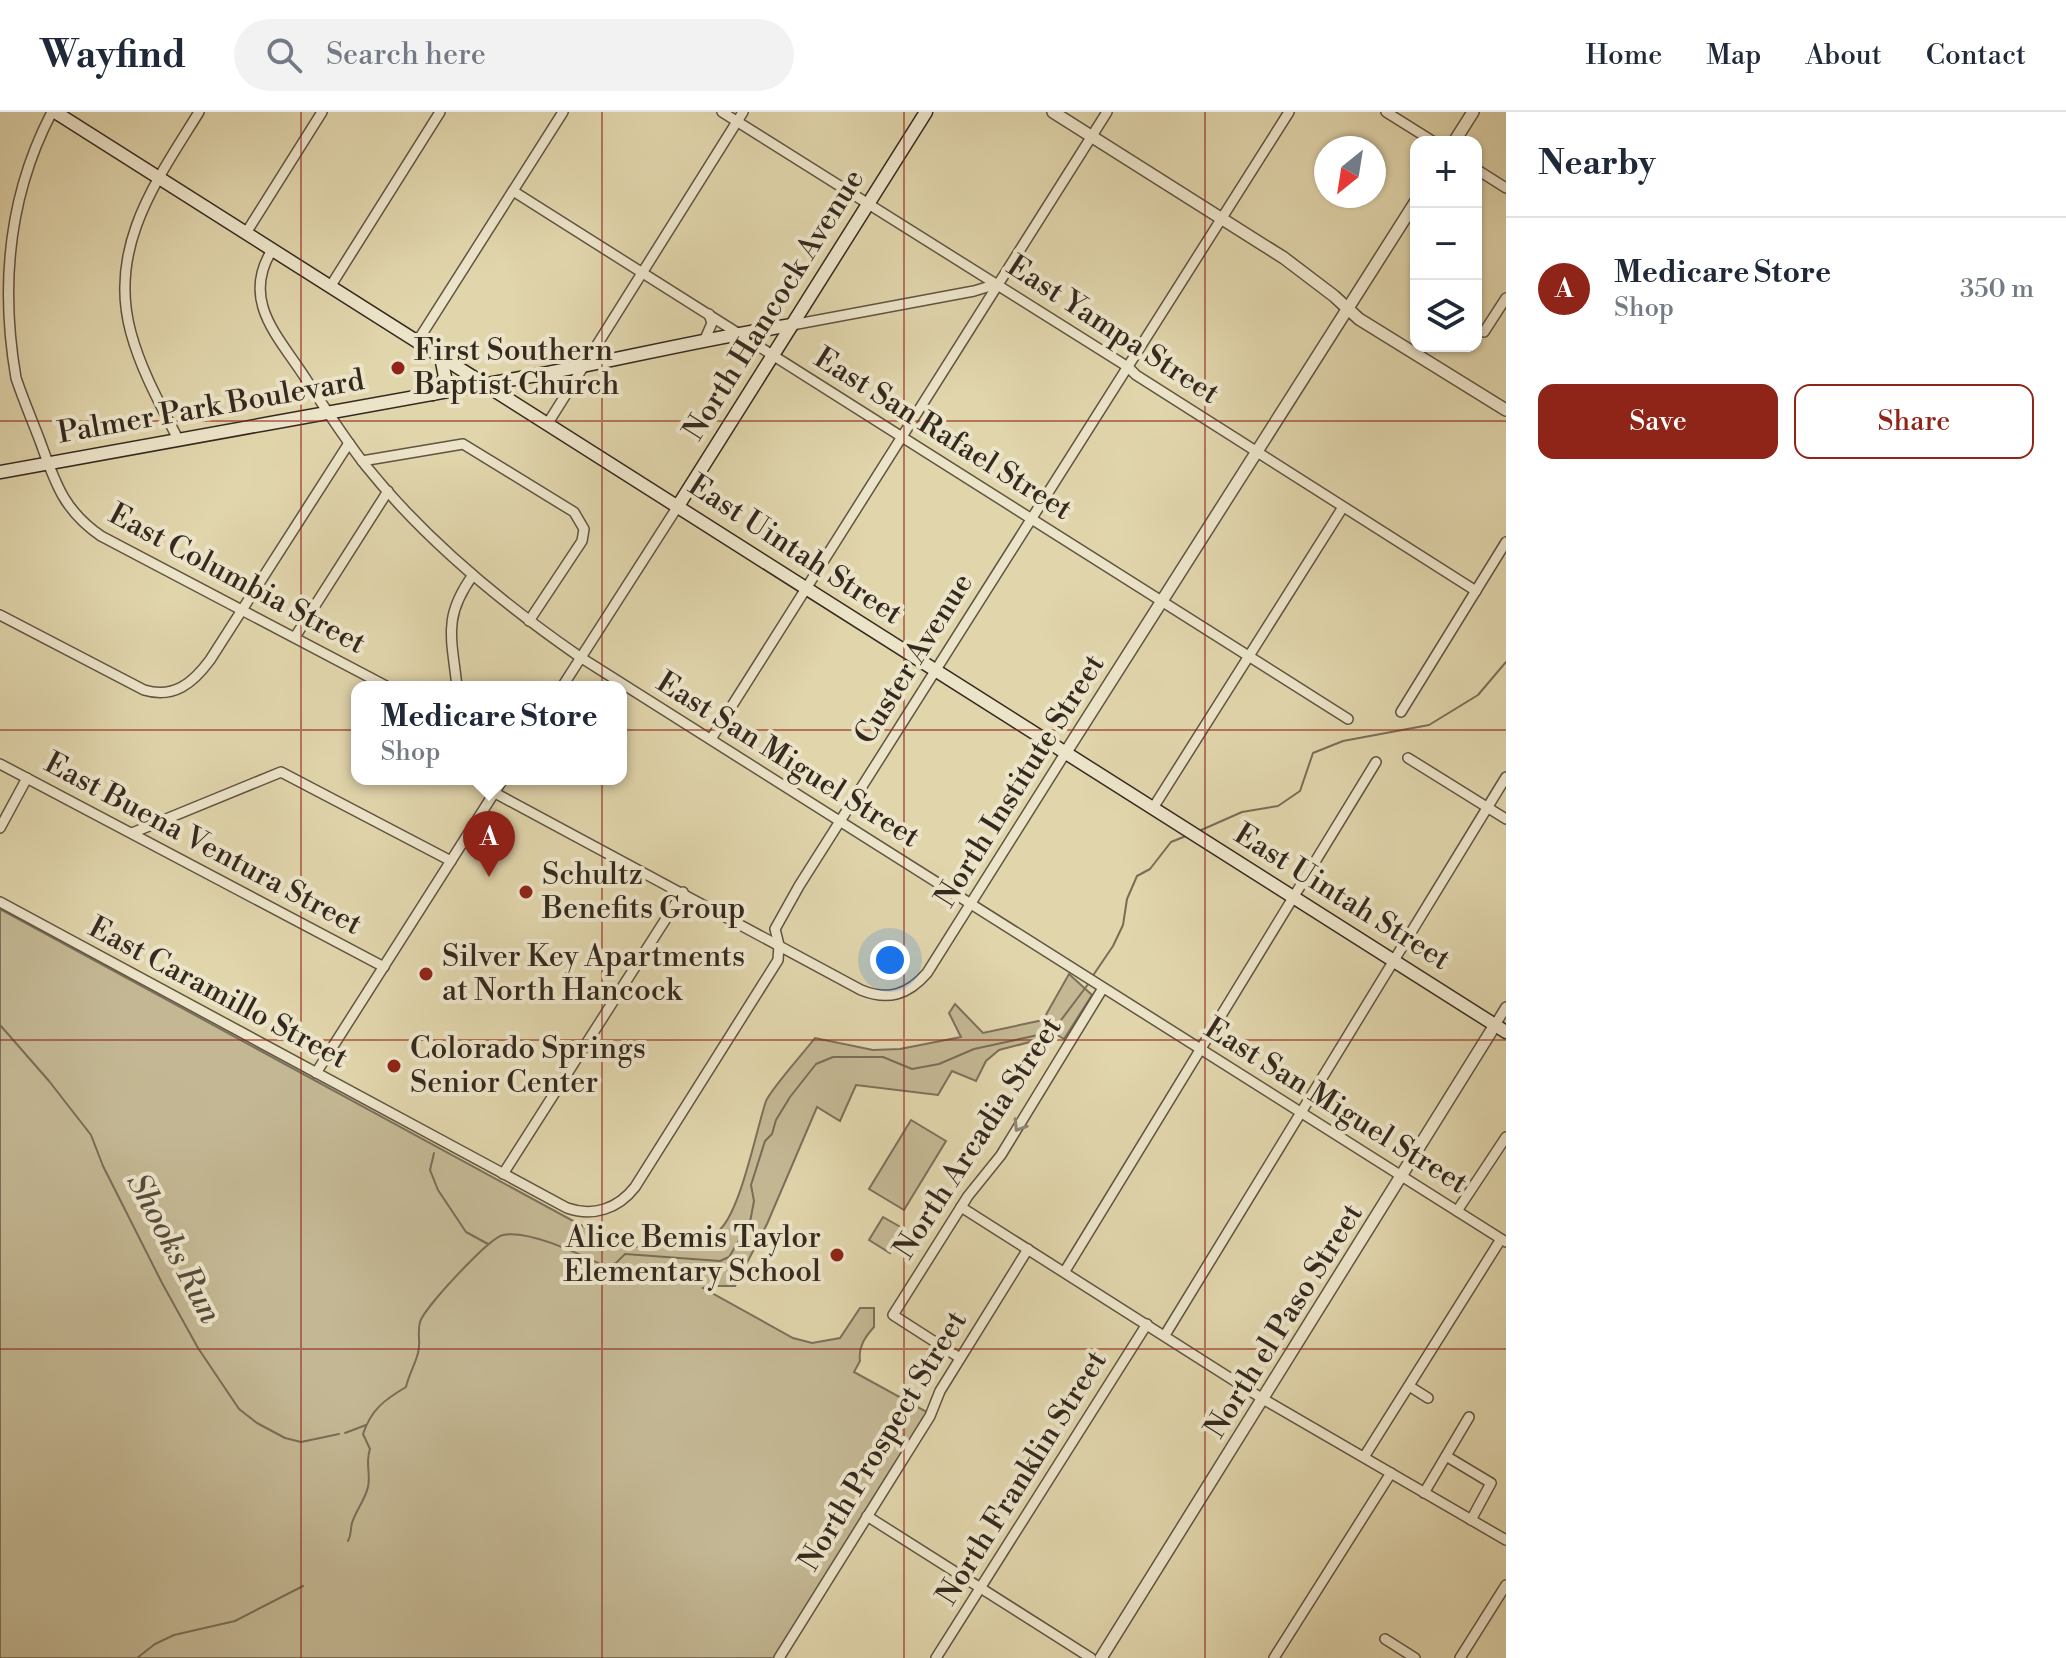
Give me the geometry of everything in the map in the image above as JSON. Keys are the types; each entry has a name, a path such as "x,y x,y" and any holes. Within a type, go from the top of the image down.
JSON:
{"main road":[{"name":"East Uintah Street","path":"54,112 1500,1028"},
{"name":"North Hancock Avenue","path":"678,506 926,112"},
{"name":"Palmer Park Boulevard","path":"0,472 792,325"},
{"path":"433,394 445,377 441,357"}],"street":[{"name":"East Columbia Street","path":"54,112 27,164 12,214 4,258 3,288 7,335 16,378 66,503 90,528 377,681"},
{"path":"178,439 137,354 129,329 126,266 136,222 158,177 199,112"},
{"path":"246,233 322,112"},
{"path":"330,287 440,112"},
{"path":"417,342 563,112"},
{"name":"East Yampa Street","path":"722,112 870,202 1476,591"},
{"path":"548,423 743,112"},
{"path":"1053,112 1298,267 1346,309 1506,410"},
{"path":"711,739 1107,112"},
{"name":"Custer Avenue","path":"584,1212 615,1205 635,1187 778,960 779,945 775,929 840,821 1289,112"},
{"path":"1386,112 1424,136"},
{"path":"1458,136 1473,112"},
{"path":"1482,173 1506,188"},
{"name":"East San Rafael Street","path":"513,191 1348,719"},
{"name":"North Institute Street","path":"495,793 861,990 875,995 908,991 927,973 1411,208"},
{"name":"East San Miguel Street","path":"272,250 260,280 263,308 271,326 362,461 473,575 529,621 618,681"},
{"name":"Palmer Park Boulevard","path":"792,325 997,284"},
{"path":"1484,332 1506,298"},
{"path":"705,339 712,323 709,314"},
{"path":"0,615 137,687 161,693 178,690 198,676 349,443"},
{"path":"362,461 463,444 574,512 584,529 582,541 529,621"},
{"path":"295,637 388,491"},
{"name":"North Hancock Avenue","path":"566,681 678,506"},
{"path":"1158,811 1247,656 1343,507"},
{"path":"1401,712 1506,542"},
{"path":"456,681 451,619 458,598 473,575"},
{"name":"East San Miguel Street","path":"627,686 1504,1240"},
{"path":"1408,758 1506,819"},
{"path":"1065,1271 1376,762"},
{"name":"East Buena Ventura Street","path":"0,764 384,967"},
{"path":"132,833 281,772 451,861"},
{"path":"1165,1335 1506,777"},
{"path":"0,828 27,778"},
{"path":"316,1073 500,785"},
{"path":"503,1174 683,892"},
{"name":"East Caramillo Street","path":"0,902 567,1208 584,1212"},
{"name":"North Arcadia Street","path":"960,1358 893,1315 961,1207 1001,1155 1099,985"},
{"name":"North el Paso Street","path":"1101,1658 1402,1177 1500,1028 1506,1007"},
{"path":"1457,1211 1506,1137"},
{"path":"961,1207 1263,1399 1506,1540"},
{"path":"1364,1457 1504,1240"},
{"name":"North Prospect Street","path":"779,1658 930,1416 937,1396 1028,1249"},
{"name":"North Franklin Street","path":"936,1658 1147,1324"},
{"path":"1409,1386 1428,1398"},
{"path":"1424,1493 1469,1417"},
{"path":"1446,1456 1491,1483 1471,1520"},
{"path":"1274,1658 1391,1473"},
{"path":"867,1516 1091,1658"},
{"path":"1460,1658 1506,1585"},
{"path":"1385,1639 1415,1658"}],"shaded area":[{"path":"0,909 621,1247 684,1243 717,1232 733,1209 740,1191 769,1095 815,1038 873,1050 900,1049 961,1037 949,1013 955,1004 983,1033 1043,1020 1069,974 1092,995 1064,1039 1057,1035 999,1050 986,1061 976,1081 952,1071 938,1095 856,1085 840,1121 817,1107 767,1224 735,1286 703,1288 793,1338 812,1343 840,1338 860,1308 874,1308 874,1327 863,1342 860,1361 854,1372 927,1412 774,1658 0,1658"},
{"path":"911,1120 946,1141 904,1210 869,1189"},
{"path":"883,1217 904,1229 890,1253 869,1240"}],"waterway":[{"name":"Shooks Run","path":"1199,831 1242,812 1278,806 1300,791 1313,753 1343,741 1429,725 1478,695 1506,662"},
{"name":"Shooks Run","path":"1092,977 1123,925 1127,899 1137,876 1150,869 1171,842 1186,836"},
{"name":"Shooks Run","path":"348,1541 351,1525 368,1487 370,1449 363,1434 366,1426 379,1406 406,1387 418,1353 419,1326 424,1314 458,1274 496,1239 503,1235 527,1236 607,1267 625,1254 720,1261 729,1257 750,1222 754,1201 751,1185 765,1141 772,1134 776,1120 790,1097 816,1064 833,1057 883,1057 912,1069 939,1064 974,1049 1052,1032 1089,983"},
{"name":"Shooks Run","path":"0,1025 91,1135 103,1166 162,1283 198,1348 239,1409 285,1438 301,1442 339,1434"},
{"name":"Shooks Run","path":"434,1153 430,1170 438,1190 466,1232 488,1244"},
{"name":"Shooks Run","path":"345,1433 366,1425"},
{"name":"Shooks Run","path":"137,1658 174,1635 235,1621 303,1586"}],"place":[{"name":"First Southern Baptist Church","path":"398,368"},
{"name":"Medicare Store","path":"489,877"},
{"name":"Schultz Benefits Group","path":"526,892"},
{"name":"Silver Key Apartments at North Hancock","path":"426,974"},
{"name":"Colorado Springs Senior Center","path":"394,1066"},
{"name":"Alice Bemis Taylor Elementary School","path":"837,1255"}]}
